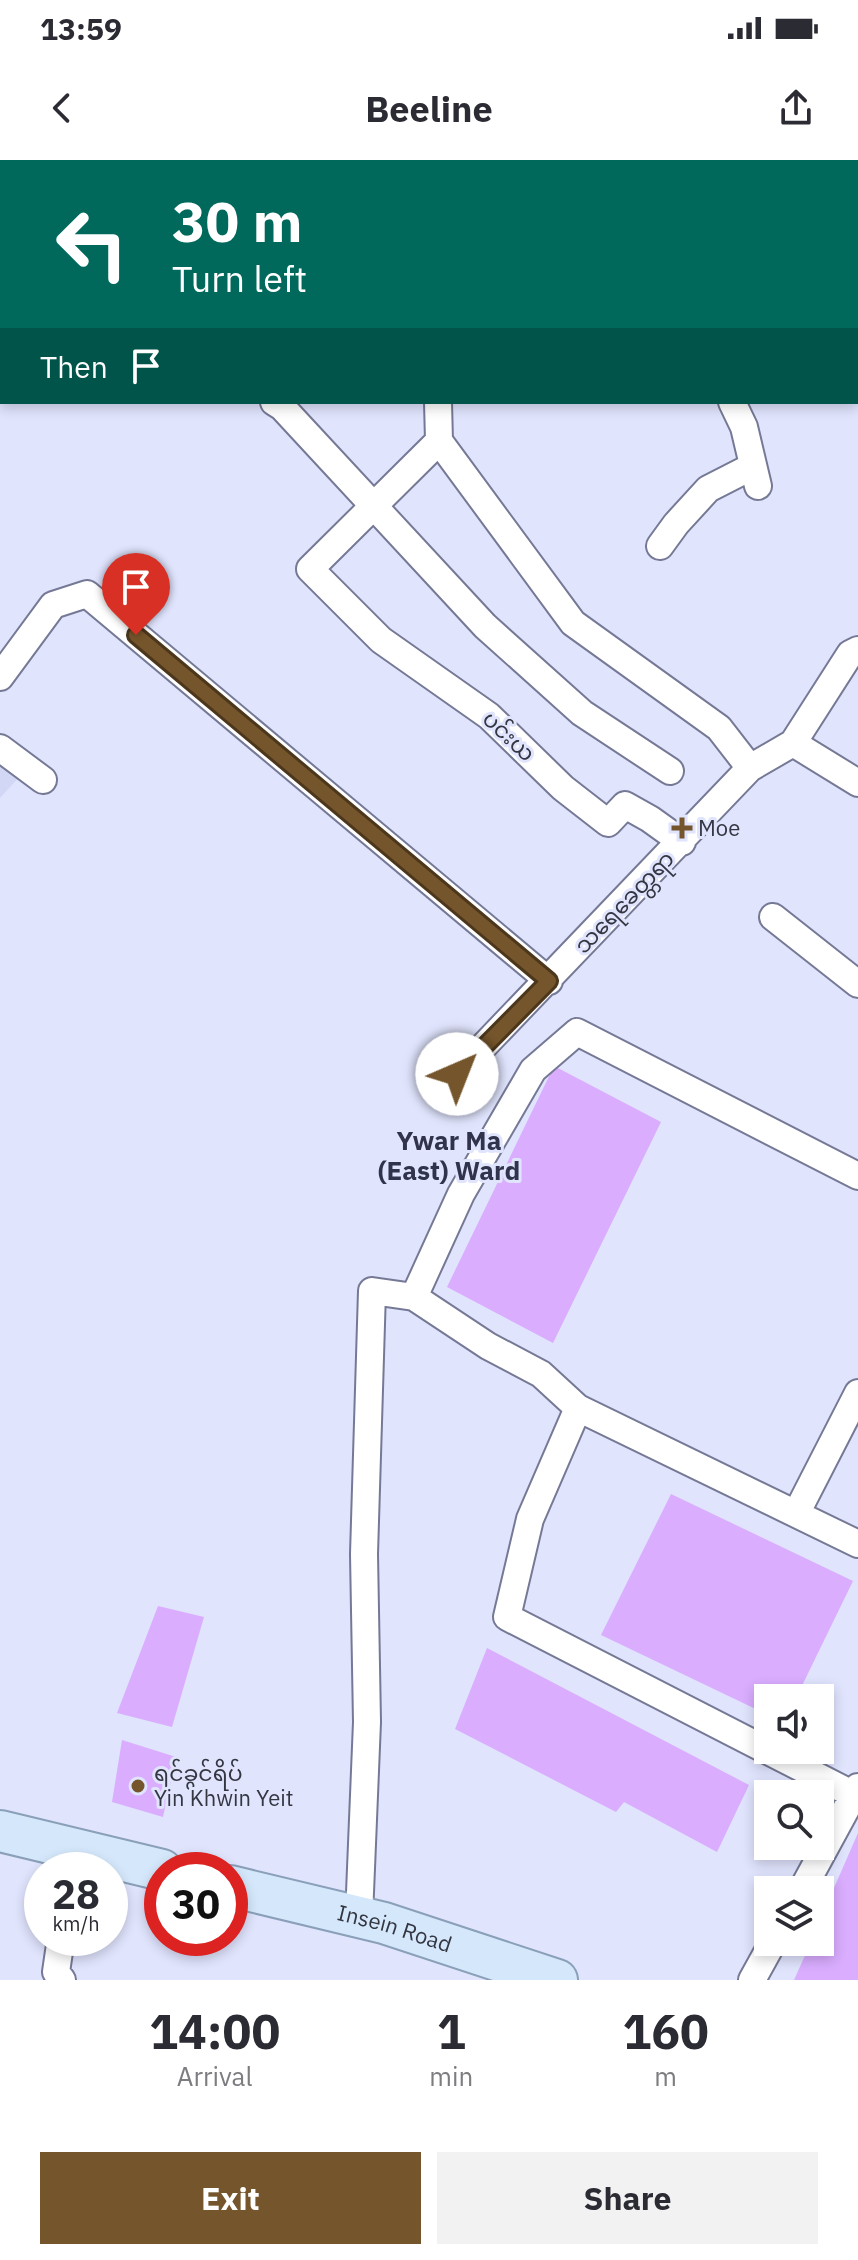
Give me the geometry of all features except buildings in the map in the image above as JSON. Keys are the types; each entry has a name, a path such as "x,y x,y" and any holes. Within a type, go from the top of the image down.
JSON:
{"main road":[{"path":"0,1831 53,1852"},
{"name":"Insein Road","path":"248,1890 359,1917 557,1980"}],"street":[{"path":"276,404 485,626 572,703 670,771"},
{"path":"438,404 439,441 573,623 719,728 750,768"},
{"path":"660,546 708,489 755,476 744,427 733,404"},
{"path":"373,507 439,441"},
{"name":"ပင်းယ","path":"373,507 310,569 381,640 489,716 563,788 608,823 625,805 682,842"},
{"path":"0,677 53,605 87,594 549,981"},
{"name":"သရေခေတ္တရာ","path":"457,1074 750,768 793,743 850,654 858,650"},
{"path":"793,743 858,783"},
{"path":"0,748 43,780"},
{"path":"773,917 858,984"},
{"path":"414,1297 461,1194 533,1070 577,1032 858,1176"},
{"path":"359,1917 367,1722 364,1554 372,1291 414,1297 488,1346 541,1374 578,1408 858,1544"},
{"path":"796,1514 858,1393"},
{"path":"578,1408 530,1519 507,1617 856,1791 810,1876"},
{"path":"58,1956 56,1972 62,1980"},
{"path":"752,1980 765,1956"}],"shaded area":[{"path":"0,757 22,774 0,798"}],"place":[{"name":"Moe","path":"682,828"},
{"name":"ရင်ခွင်ရိပ် Yin Khwin Yeit","path":"138,1786"}],"district":[{"name":"Ywar Ma (East) Ward","path":"449,1156"}],"route":[{"path":"136,635 549,981 457,1074"}]}
